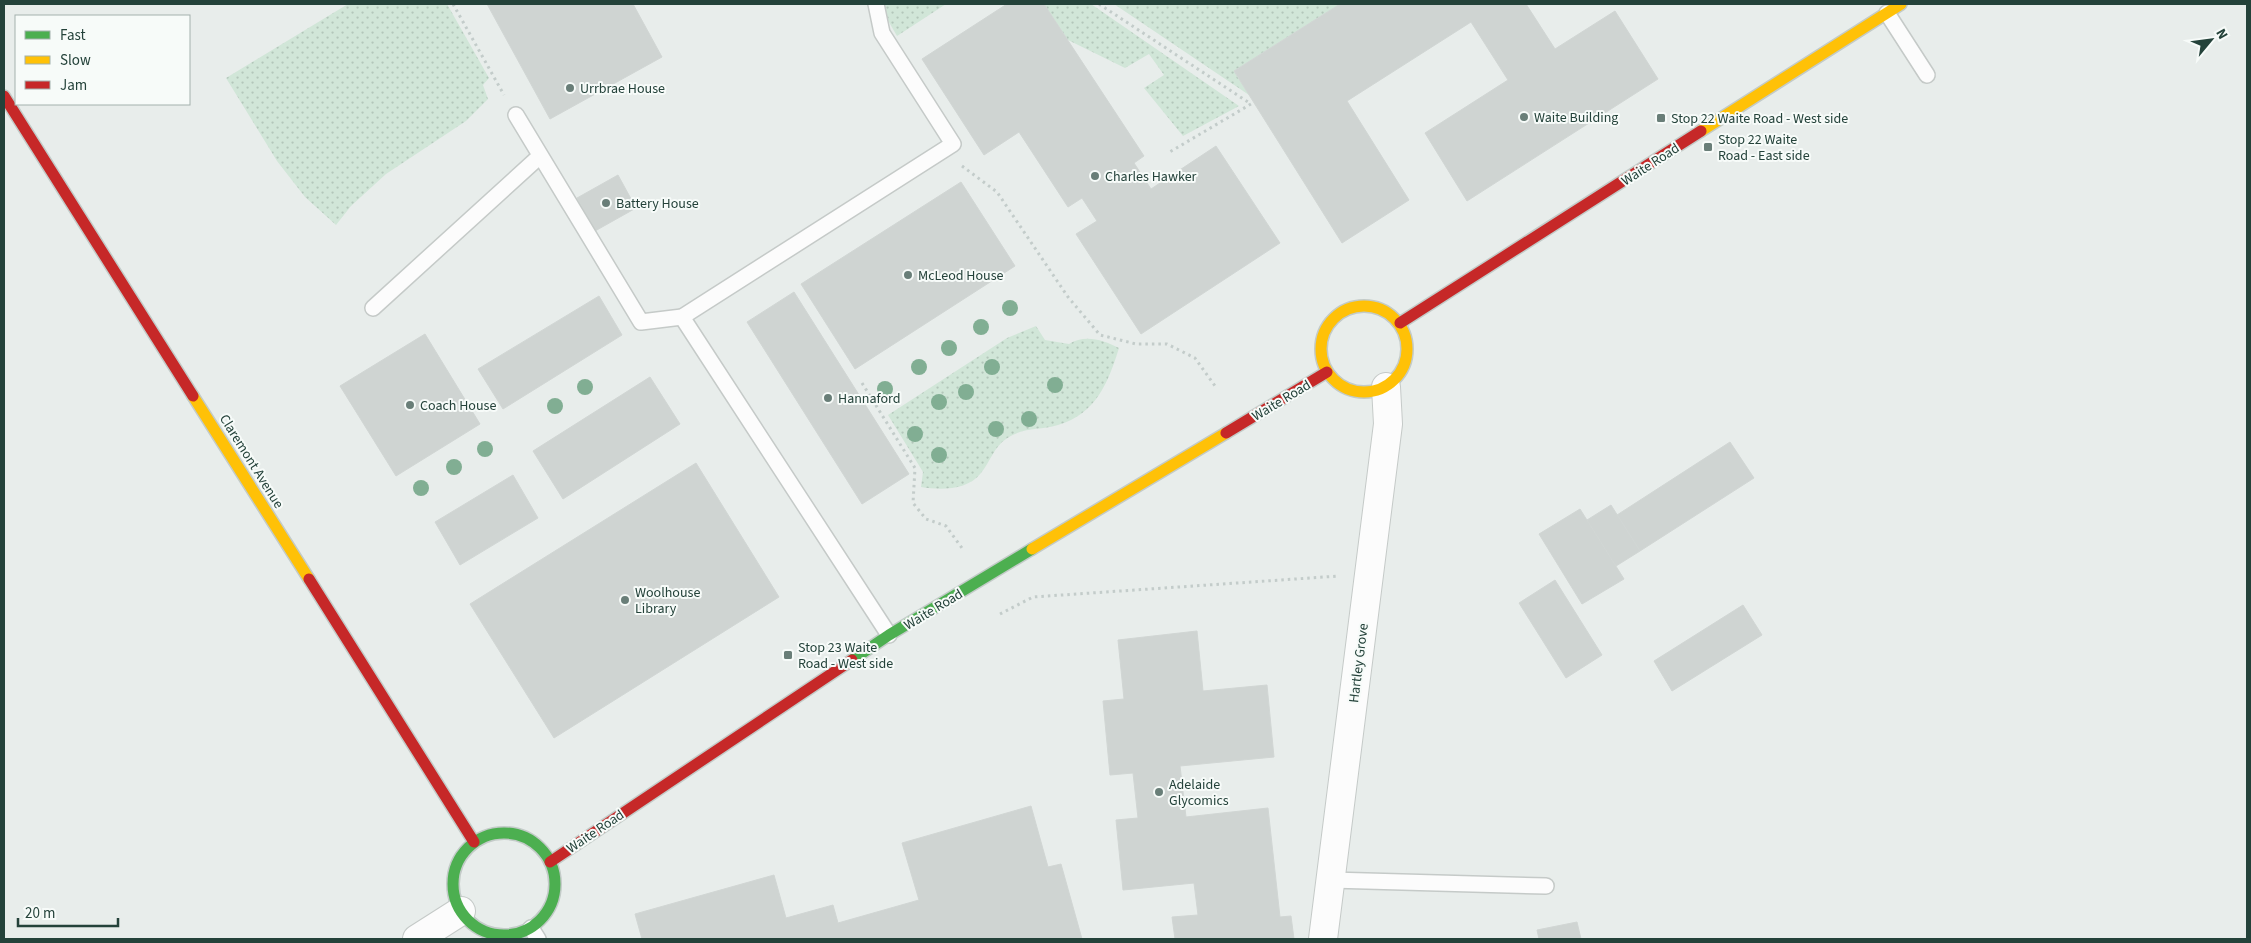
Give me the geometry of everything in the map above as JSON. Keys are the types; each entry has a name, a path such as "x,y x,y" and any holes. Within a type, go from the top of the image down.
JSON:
{"street":[{"name":"Waite Road","path":"1400,324 1901,4"},
{"name":"Claremont Avenue","path":"4,96 474,842"},
{"path":"1361,305 1376,307 1390,314 1400,324 1406,337 1408,352 1404,367 1398,378 1386,387 1371,392 1356,392 1342,386 1327,372 1322,358 1321,343 1326,328 1335,316 1348,308 1361,305"},
{"name":"Waite Road","path":"550,862 889,636 1327,372"},
{"name":"Hartley Grove","path":"1323,939 1388,424 1386,387"},
{"path":"508,833 526,837 540,848 550,862 555,878 554,896 535,934 497,935 473,924 461,911 454,894 454,877 459,860 474,842 490,834 508,833"},
{"path":"417,939 461,911"}],"lane":[{"path":"516,115 641,322 682,317 953,144 882,33 876,4"},
{"path":"1887,13 1927,76"},
{"path":"373,308 540,156"},
{"path":"682,317 889,636"},
{"path":"1331,880 1546,886"}],"path":[{"path":"453,4 516,115"},
{"path":"1099,4 1251,104 1168,153"},
{"path":"942,151 997,192 1068,297 1100,335 1136,344 1167,344 1195,358 1215,386"},
{"path":"862,383 915,468 913,503 926,518 946,526 962,548"},
{"path":"1000,614 1033,597 1370,574"}],"green space":[{"path":"348,4 447,4 489,78 483,85 488,99 466,121 386,174 351,206 336,225 305,197 277,161 226,78"},
{"path":"885,4 946,4 897,36 886,17"},
{"path":"1044,4 1091,4 1239,106 1183,136 1144,88 1164,75 1149,54 1125,68 1068,40"},
{"path":"1114,4 1340,4 1234,71 1249,95"},
{"path":"1036,326 1045,340 1069,344 1081,339 1094,339 1119,348 1099,396 1082,413 1071,420 1051,427 1019,432 1006,439 998,446 981,473 968,483 945,489 921,487 923,472 888,415 1007,338"}],"building":[{"name":"Urrbrae House","path":"487,4 633,4 662,57 550,119"},
{"name":"Charles Hawker","path":"1007,4 1044,4 1144,156 1134,163 1151,189 1216,146 1280,243 1141,334 1076,234 1097,221 1082,198 1068,207 1019,132 984,155 922,59"},
{"name":"Waite Building","path":"1340,4 1526,4 1555,49 1615,11 1658,79 1467,201 1425,133 1508,80 1471,22 1347,101 1409,200 1342,243 1234,71"},
{"name":"Battery House","path":"618,175 636,208 595,231 577,198"},
{"name":"McLeod House","path":"961,182 1015,266 855,369 801,284"},
{"name":"Hannaford","path":"794,292 909,474 862,504 747,322"},
{"path":"599,296 622,335 503,409 478,369"},
{"name":"Coach House","path":"425,334 480,424 396,476 340,386"},
{"path":"650,377 680,424 563,499 533,451"},
{"path":"1730,442 1754,478 1640,551 1617,515"},
{"name":"Woolhouse Library","path":"696,463 779,597 554,738 470,604"},
{"path":"513,475 538,518 460,565 435,522"},
{"path":"1611,505 1640,551 1616,566 1587,520"},
{"path":"1580,509 1624,579 1582,604 1539,534"},
{"path":"1555,580 1602,655 1566,678 1519,603"},
{"path":"1743,605 1762,635 1672,691 1654,661"},
{"name":"Adelaide Glycomics","path":"1197,631 1203,691 1267,685 1274,757 1180,766 1186,817 1268,808 1280,917 1291,916 1294,939 1175,939 1172,917 1198,915 1194,883 1123,890 1116,820 1138,818 1133,773 1110,775 1103,701 1124,699 1118,640"},
{"path":"1031,806 1048,867 1061,864 1082,939 642,939 635,914 774,875 786,918 833,905 838,923 919,900 902,843"},
{"path":"1577,922 1581,939 1539,939 1537,930"}],"traffic: fast":[{"path":"852,660 889,635 1032,549"},
{"path":"504,833 523,837 540,848 551,865 555,884 551,903 540,920 523,931 504,935 485,931 468,920 457,903 453,884 457,865 468,848 485,837 504,833"}],"traffic: slow":[{"path":"1701,131 1901,4"},
{"path":"1356,306 1372,306 1381,309 1395,318 1404,332 1407,349 1404,366 1395,380 1381,389 1372,392 1356,392 1340,385 1328,373 1321,357 1321,341 1328,325 1340,313 1356,306"},
{"path":"193,396 309,579"},
{"path":"1032,549 1226,433"}],"traffic: jam":[{"path":"4,96 193,396"},
{"path":"1400,323 1701,131"},
{"path":"1226,433 1327,372"},
{"path":"309,579 474,842"},
{"path":"550,862 852,660"}],"place":[{"name":"Urrbrae House","path":"570,88"},
{"name":"Waite Building","path":"1524,117"},
{"name":"Stop 22 Waite Road - West side","path":"1661,118"},
{"name":"Stop 22 Waite Road - East side","path":"1708,147"},
{"name":"Charles Hawker","path":"1095,176"},
{"name":"Battery House","path":"606,203"},
{"name":"McLeod House","path":"908,275"},
{"name":"Hannaford","path":"828,398"},
{"name":"Coach House","path":"410,405"},
{"name":"Woolhouse Library","path":"625,600"},
{"name":"Stop 23 Waite Road - West side","path":"788,655"},
{"name":"Adelaide Glycomics","path":"1159,792"}]}
